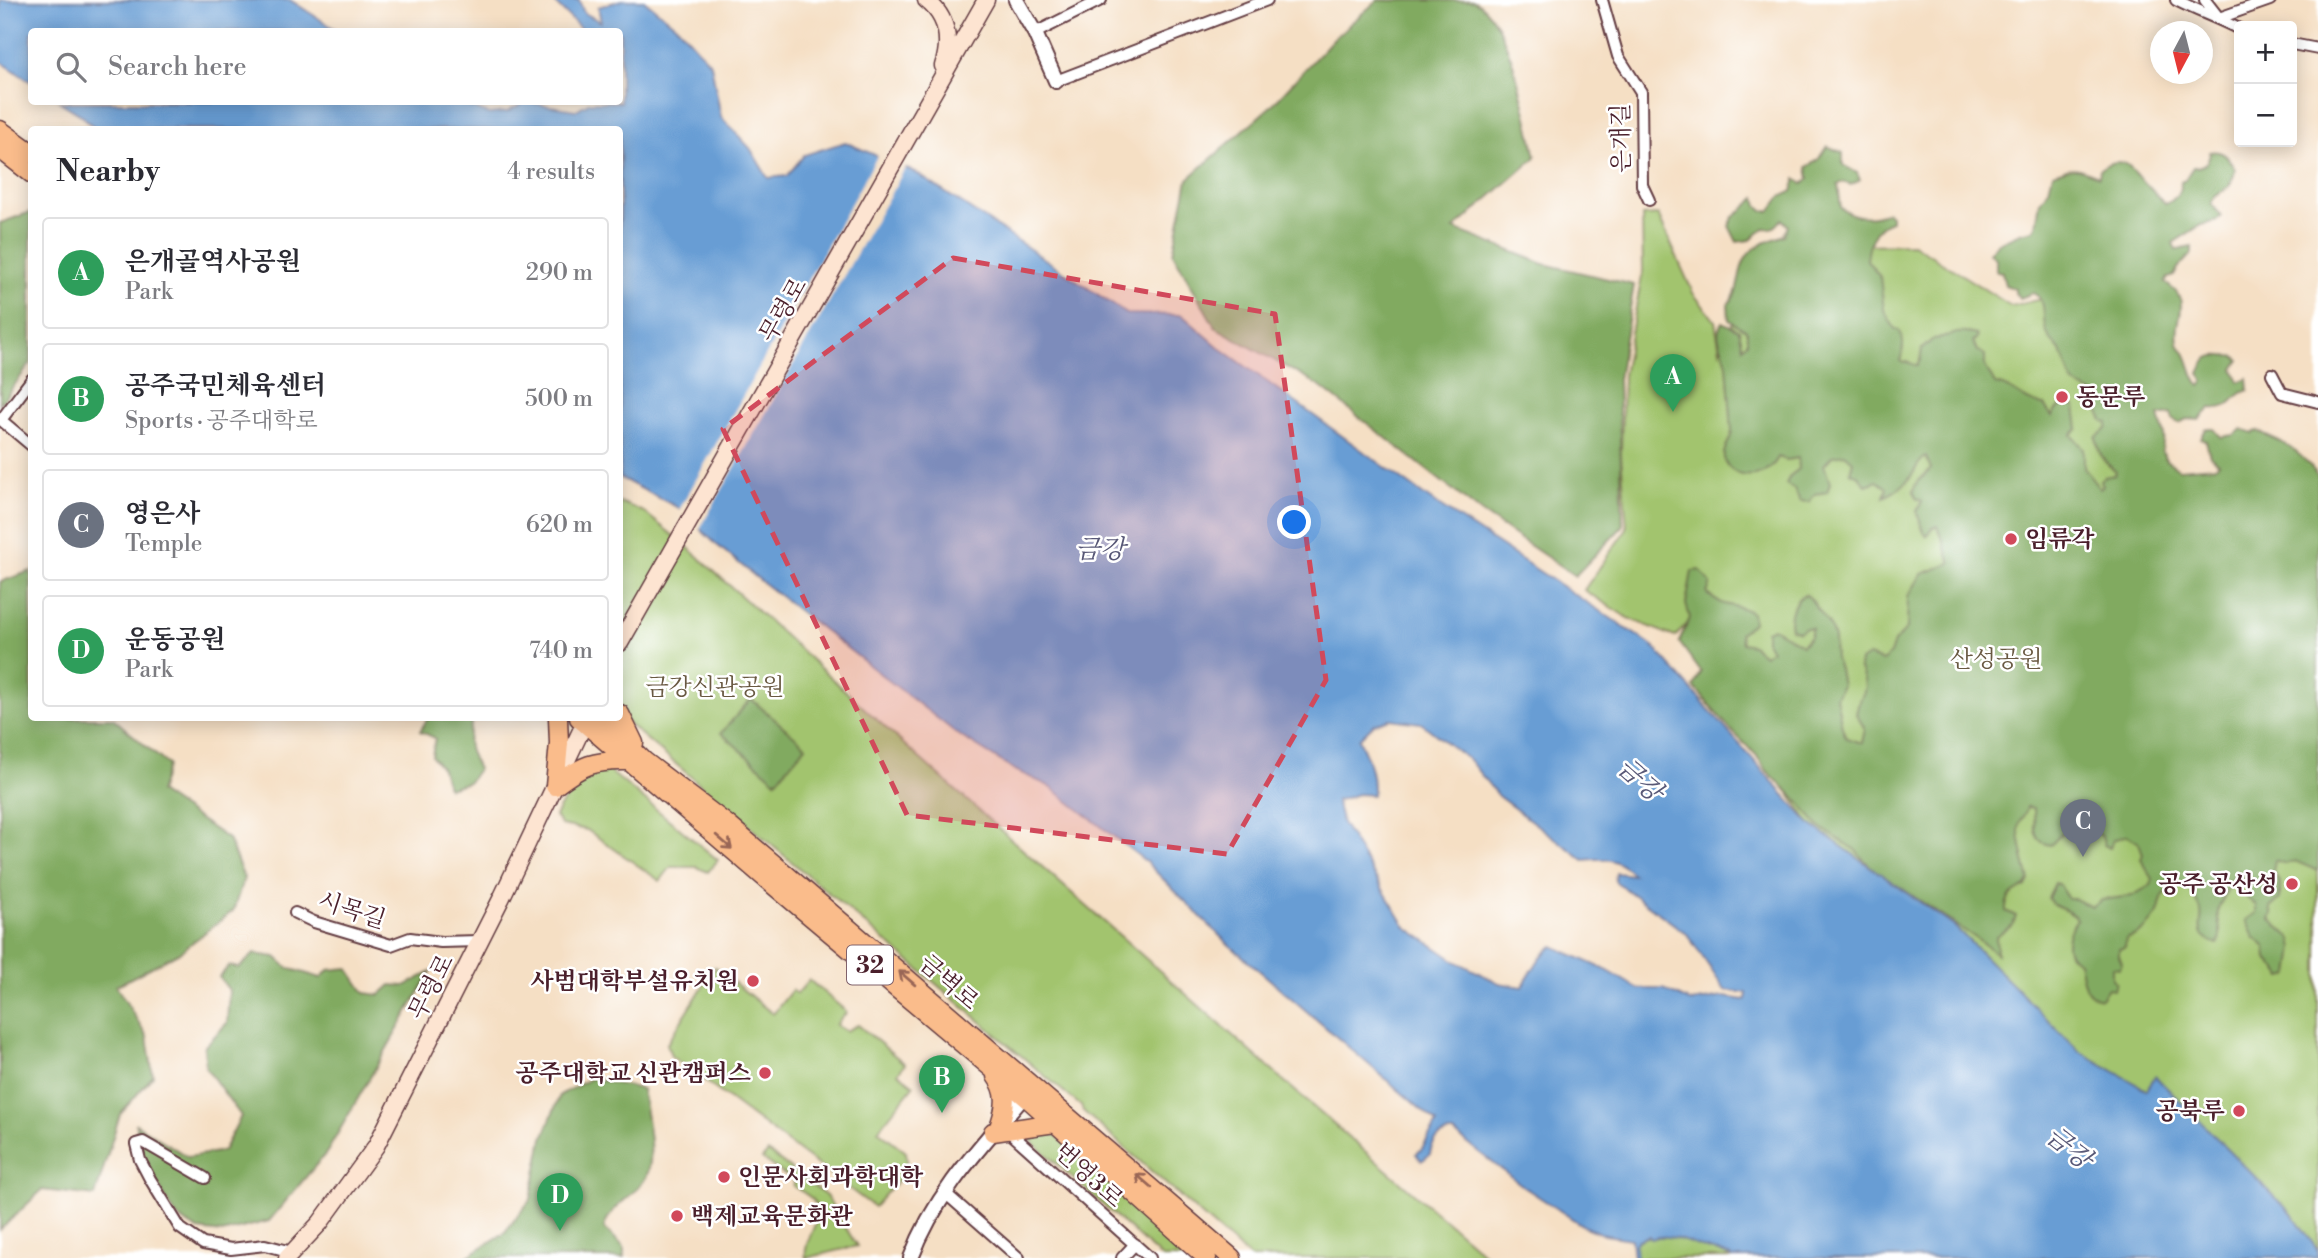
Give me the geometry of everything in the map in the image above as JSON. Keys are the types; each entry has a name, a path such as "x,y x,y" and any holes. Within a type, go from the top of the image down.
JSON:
{"main road":[{"path":"926,0 938,9 948,32 947,54 939,82"},
{"name":"무령로","path":"623,638 986,0"},
{"path":"0,130 28,150"},
{"path":"0,149 28,171"},
{"path":"555,786 558,721"},
{"name":"무령로","path":"290,1255 320,1223 376,1146 587,721"},
{"name":"금벽로","path":"590,721 990,1067 1029,1091 1055,1123 1206,1258"},
{"path":"555,786 579,768 597,762 636,761 622,721"},
{"name":"금벽로","path":"636,761 728,825 1029,1091 1231,1258"},
{"path":"990,1067 1003,1085 1006,1097 999,1128 1018,1130 1055,1123"}],"street":[{"path":"1016,0 1035,33 1056,81 1267,0"},
{"path":"1035,33 1101,0"},
{"name":"은개길","path":"1602,0 1618,56 1641,92 1642,185 1649,200"},
{"path":"2176,0 2234,26"},
{"path":"2205,0 2219,18"},
{"path":"2219,18 2270,0"},
{"path":"2297,45 2318,49"},
{"path":"2272,374 2282,393 2318,402"},
{"path":"28,384 1,421 28,443"},
{"name":"시목길","path":"295,913 314,922 391,945 410,938 441,942 479,941"},
{"path":"911,1258 920,1235 944,1192 1029,1091"},
{"name":"번영3로","path":"999,1128 1150,1258"},
{"path":"205,1178 143,1142 136,1144 140,1160 180,1228 203,1244 231,1249 265,1245 290,1255"},
{"path":"944,1192 1019,1258"},
{"path":"1122,1258 1135,1244"}],"highlighted area":[{"path":"953,258 1275,314 1326,680 1227,854 907,815 723,429"}],"green space":[{"path":"1378,0 1474,1 1487,11 1498,27 1515,71 1536,157 1454,229 1544,264 1634,285 1618,379 1623,526 1575,576 1482,513 1318,385 1215,327 1173,253 1188,179 1271,106 1335,37"},
{"name":"산성공원","path":"1827,146 1843,153 1843,165 1857,173 1860,180 1851,185 1843,182 1838,185 1841,208 1863,216 1887,212 1891,215 1891,221 1880,227 1873,236 1867,260 1880,277 1884,310 1902,337 1900,361 1917,366 1922,349 1933,339 1956,333 1976,335 1977,338 1973,342 1978,351 1985,355 1985,366 1995,384 2008,388 2031,402 2044,405 2052,416 2061,406 2075,406 2078,429 2072,435 2084,449 2084,468 2100,488 2103,485 2100,480 2115,475 2116,471 2105,461 2097,442 2096,437 2107,429 2108,423 2103,421 2096,404 2097,397 2072,381 2061,353 2047,333 2043,306 2038,297 2033,293 2020,298 2015,289 2005,285 2002,272 1996,271 1996,259 1989,253 1998,243 2033,230 2040,201 2049,189 2053,173 2061,170 2077,168 2099,176 2100,169 2107,165 2114,162 2124,163 2165,204 2177,195 2181,181 2184,181 2193,167 2207,162 2210,152 2223,153 2236,169 2229,187 2211,203 2221,216 2217,221 2201,225 2173,243 2176,250 2192,247 2192,253 2165,283 2179,296 2181,310 2178,344 2183,349 2200,386 2204,381 2199,373 2208,359 2214,356 2232,356 2240,360 2234,369 2239,382 2248,378 2249,390 2225,407 2211,408 2199,420 2188,419 2179,423 2173,420 2171,414 2159,416 2164,434 2162,451 2166,460 2179,469 2215,466 2219,463 2210,456 2206,441 2201,438 2206,429 2214,429 2221,437 2234,435 2242,429 2253,433 2257,431 2284,444 2306,461 2318,477 2318,871 2295,861 2286,864 2275,860 2273,872 2280,882 2280,899 2270,908 2270,919 2292,939 2294,948 2290,975 2283,977 2267,958 2266,947 2254,937 2246,920 2256,913 2256,905 2247,898 2248,883 2237,874 2228,883 2227,892 2218,909 2218,944 2204,938 2201,933 2200,907 2189,886 2172,889 2162,898 2158,913 2150,924 2140,933 2126,939 2125,947 2119,949 2122,963 2119,968 2112,967 2112,979 2116,982 2114,989 2108,988 2101,998 2090,993 2084,985 2079,962 2067,948 2070,930 2077,919 2054,905 2048,898 2055,883 2060,885 2068,899 2092,907 2101,900 2132,896 2151,885 2153,879 2141,859 2143,854 2139,843 2127,835 2113,840 2110,848 2104,845 2102,837 2088,826 2074,825 2063,817 2063,832 2051,845 2037,836 2034,808 2027,807 2019,832 2029,880 2026,886 2014,893 2007,902 2006,911 2016,916 2013,925 1996,936 1997,954 1873,869 1855,850 1818,826 1694,687 1701,672 1679,642 1690,618 1686,604 1692,571 1700,570 1711,584 1707,593 1713,599 1752,613 1753,623 1740,633 1742,643 1752,645 1764,655 1771,650 1766,641 1766,631 1773,628 1802,645 1810,636 1812,628 1799,632 1791,629 1790,624 1795,605 1805,594 1830,626 1834,639 1835,659 1842,685 1836,697 1846,738 1862,743 1865,729 1856,714 1865,688 1860,661 1869,656 1883,661 1890,654 1894,642 1907,629 1908,596 1922,574 1951,563 1938,526 1932,528 1927,536 1917,511 1922,501 1916,498 1913,491 1918,481 1931,469 1926,457 1903,485 1884,497 1887,488 1877,481 1866,485 1859,476 1850,472 1853,461 1845,454 1832,456 1824,465 1830,483 1827,492 1815,494 1809,502 1800,501 1794,489 1786,484 1790,476 1799,469 1798,458 1787,460 1778,457 1766,470 1750,476 1734,472 1724,458 1732,431 1727,365 1719,338 1719,327 1722,322 1739,330 1743,347 1747,342 1747,331 1729,320 1728,304 1735,293 1749,253 1784,235 1788,226 1782,219 1774,227 1764,228 1750,240 1737,242 1729,226 1733,218 1756,198 1763,211 1770,211 1780,198 1792,191 1796,179 1803,184 1809,179 1807,167 1818,160"},
{"path":"28,213 28,367 0,404 0,223"},
{"name":"산성공원","path":"1658,215 1693,293 1715,321 1720,351 1754,274 1808,246 1913,244 2011,306 2095,287 2147,468 2318,557 2318,1251 2294,1216 2155,1077 2147,1090 2079,1051 1955,927 1809,823 1744,725 1701,609 1675,637 1628,618 1584,590 1627,528 1621,454 1623,375 1643,271 1642,216"},
{"name":"금강신관공원","path":"623,503 644,512 684,544 908,748 1310,1104 1489,1258 1250,1258 1083,1111 1081,1106 625,721"},
{"path":"28,572 28,721 117,721 168,765 159,792 228,839 244,878 233,911 180,952 116,986 147,1036 153,1076 120,1114 95,1196 42,1190 0,1230 0,582"},
{"path":"751,699 806,746 776,781 721,733"},
{"path":"426,721 472,721 468,744 478,769 469,782 448,788 442,769 432,756 435,738 420,731"},
{"path":"607,769 718,860 708,872 696,867 671,867 660,881 587,830 561,825 555,816 577,778 589,770"},
{"path":"254,954 276,957 288,968 321,978 328,970 348,968 365,993 380,995 391,985 405,986 431,972 327,1152 269,1221 222,1233 198,1230 177,1217 141,1157 136,1124 188,1157 223,1151 241,1116 206,1068 204,1047 227,1023 229,990 219,977 229,966 239,968"},
{"path":"715,967 773,1014 792,990 797,994 809,980 847,1012 836,1025 846,1031 858,1025 905,1064 898,1073 914,1085 878,1130 906,1152 908,1169 874,1207 671,1056 667,1044"},
{"path":"591,1078 642,1089 651,1150 648,1173 638,1188 611,1214 604,1228 624,1247 624,1258 465,1258 504,1233 531,1199 543,1138 560,1095"},
{"path":"1050,1130 1195,1258 1162,1258 1027,1137"},
{"path":"768,1152 826,1196 857,1246 806,1258 807,1243 816,1221 816,1206 810,1197 793,1186 795,1182 762,1159"},
{"path":"1650,1236 1673,1237 1726,1253 1733,1258 1637,1258 1635,1245 1638,1240"}],"water":[{"path":"0,0 290,0 333,28 28,28 28,80 0,61"},
{"name":"금강","path":"552,0 579,0 584,13 601,22 598,7 622,0 644,0 679,28 711,64 721,117 750,148 768,178 787,176 804,155 845,142 916,173 1127,314 1182,315 1219,347 1432,501 1653,646 1809,823 1955,927 2079,1051 2147,1090 2155,1076 2294,1216 2318,1251 2318,1258 1733,1258 1679,1239 1651,1239 1649,1236 1638,1240 1635,1245 1637,1258 1633,1258 1631,1239 1605,1235 1585,1227 1527,1189 1454,1133 1445,1134 1438,1139 1430,1154 1422,1161 1416,1154 1437,1123 1226,942 1144,860 1049,786 1017,771 960,736 762,582 677,507 623,480 623,126 93,126 65,105 464,105 489,114 507,112 520,105 545,105 576,110 585,105 623,105 623,28 580,28","holes":["1390,719 1421,723 1470,761 1498,796 1584,860 1612,860 1634,875 1616,873 1615,881 1687,934 1725,990 1747,993 1746,1000 1724,997 1691,1002 1663,989 1639,989 1606,970 1553,946 1540,958 1522,987 1499,983 1457,962 1406,927 1342,823 1336,801 1358,794 1373,795 1370,766 1359,739 1374,724"]}],"pier":[{"path":"879,153 907,165 698,532 678,512"}],"place":[{"name":"동문루","path":"2062,397"},
{"name":"은개골역사공원","path":"1673,412"},
{"name":"임류각","path":"2011,539"},
{"name":"영은사","path":"2083,857"},
{"name":"공주 공산성","path":"2292,884"},
{"name":"사범대학부설유치원","path":"753,981"},
{"name":"공주대학교 신관캠퍼스","path":"765,1073"},
{"name":"공북루","path":"2239,1111"},
{"name":"공주국민체육센터","path":"942,1113"},
{"name":"인문사회과학대학","path":"724,1177"},
{"name":"백제교육문화관","path":"677,1216"},
{"name":"운동공원","path":"560,1231"}]}
